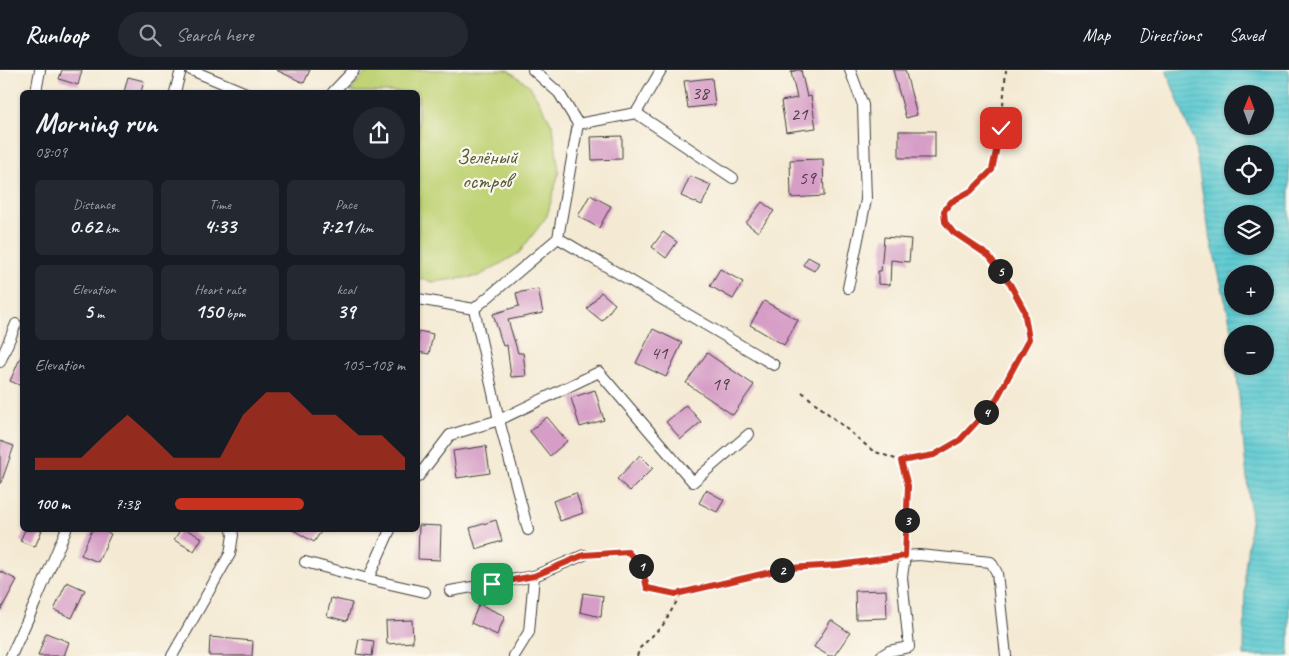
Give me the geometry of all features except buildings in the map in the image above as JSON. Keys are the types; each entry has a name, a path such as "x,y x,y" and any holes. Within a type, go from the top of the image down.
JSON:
{"street":[{"path":"36,90 40,70"},
{"path":"176,90 181,70"},
{"path":"191,70 239,90"},
{"path":"335,90 354,70"},
{"path":"474,309 558,238 578,124 559,93 533,70"},
{"path":"636,113 661,70"},
{"path":"848,288 866,200 863,105 850,70"},
{"path":"578,124 636,113 733,178"},
{"path":"558,238 774,366"},
{"path":"420,298 474,309"},
{"path":"474,309 499,420 528,530"},
{"path":"0,362 16,324"},
{"path":"420,474 450,435 499,420 599,372 693,482 750,434"},
{"path":"11,656 65,532"},
{"path":"172,656 230,554 232,532"},
{"path":"368,579 389,532"},
{"path":"450,591 534,576 584,555"},
{"path":"881,656 889,651 911,651 902,577 905,556 919,556 991,562 997,573 1006,656"},
{"path":"305,562 425,592"},
{"path":"514,656 529,632 534,576"}],"path":[{"path":"802,392 873,451 901,461 934,455 960,440 995,402 1029,339 1024,310 1010,284 989,256 953,232 945,222 944,211 951,202 971,191 992,170 1001,128 1006,70"},
{"path":"584,555 628,552 642,567 647,588 676,594 788,568 839,565 905,556 908,486 901,461"},
{"path":"637,656 640,648 663,625 682,593"}],"green space":[{"name":"Зелёный остров","path":"372,70 508,70 530,86 553,126 559,172 547,216 519,253 479,276 433,282 420,279 420,90 352,90 363,75"}],"water":[{"path":"1166,70 1289,70 1289,656 1244,656 1245,569 1251,520 1237,375 1274,375 1274,325 1231,325 1229,315 1274,315 1274,265 1224,265 1224,296 1209,232 1194,142"}],"route":[{"path":"492,584 534,576 584,555 628,552 642,567 647,588 676,594 788,568 839,565 905,556 908,486 901,461 934,455 960,440 995,402 1029,339 1024,310 1010,284 989,256 953,232 945,222 944,211 951,202 971,191 992,170 1001,128"}]}
